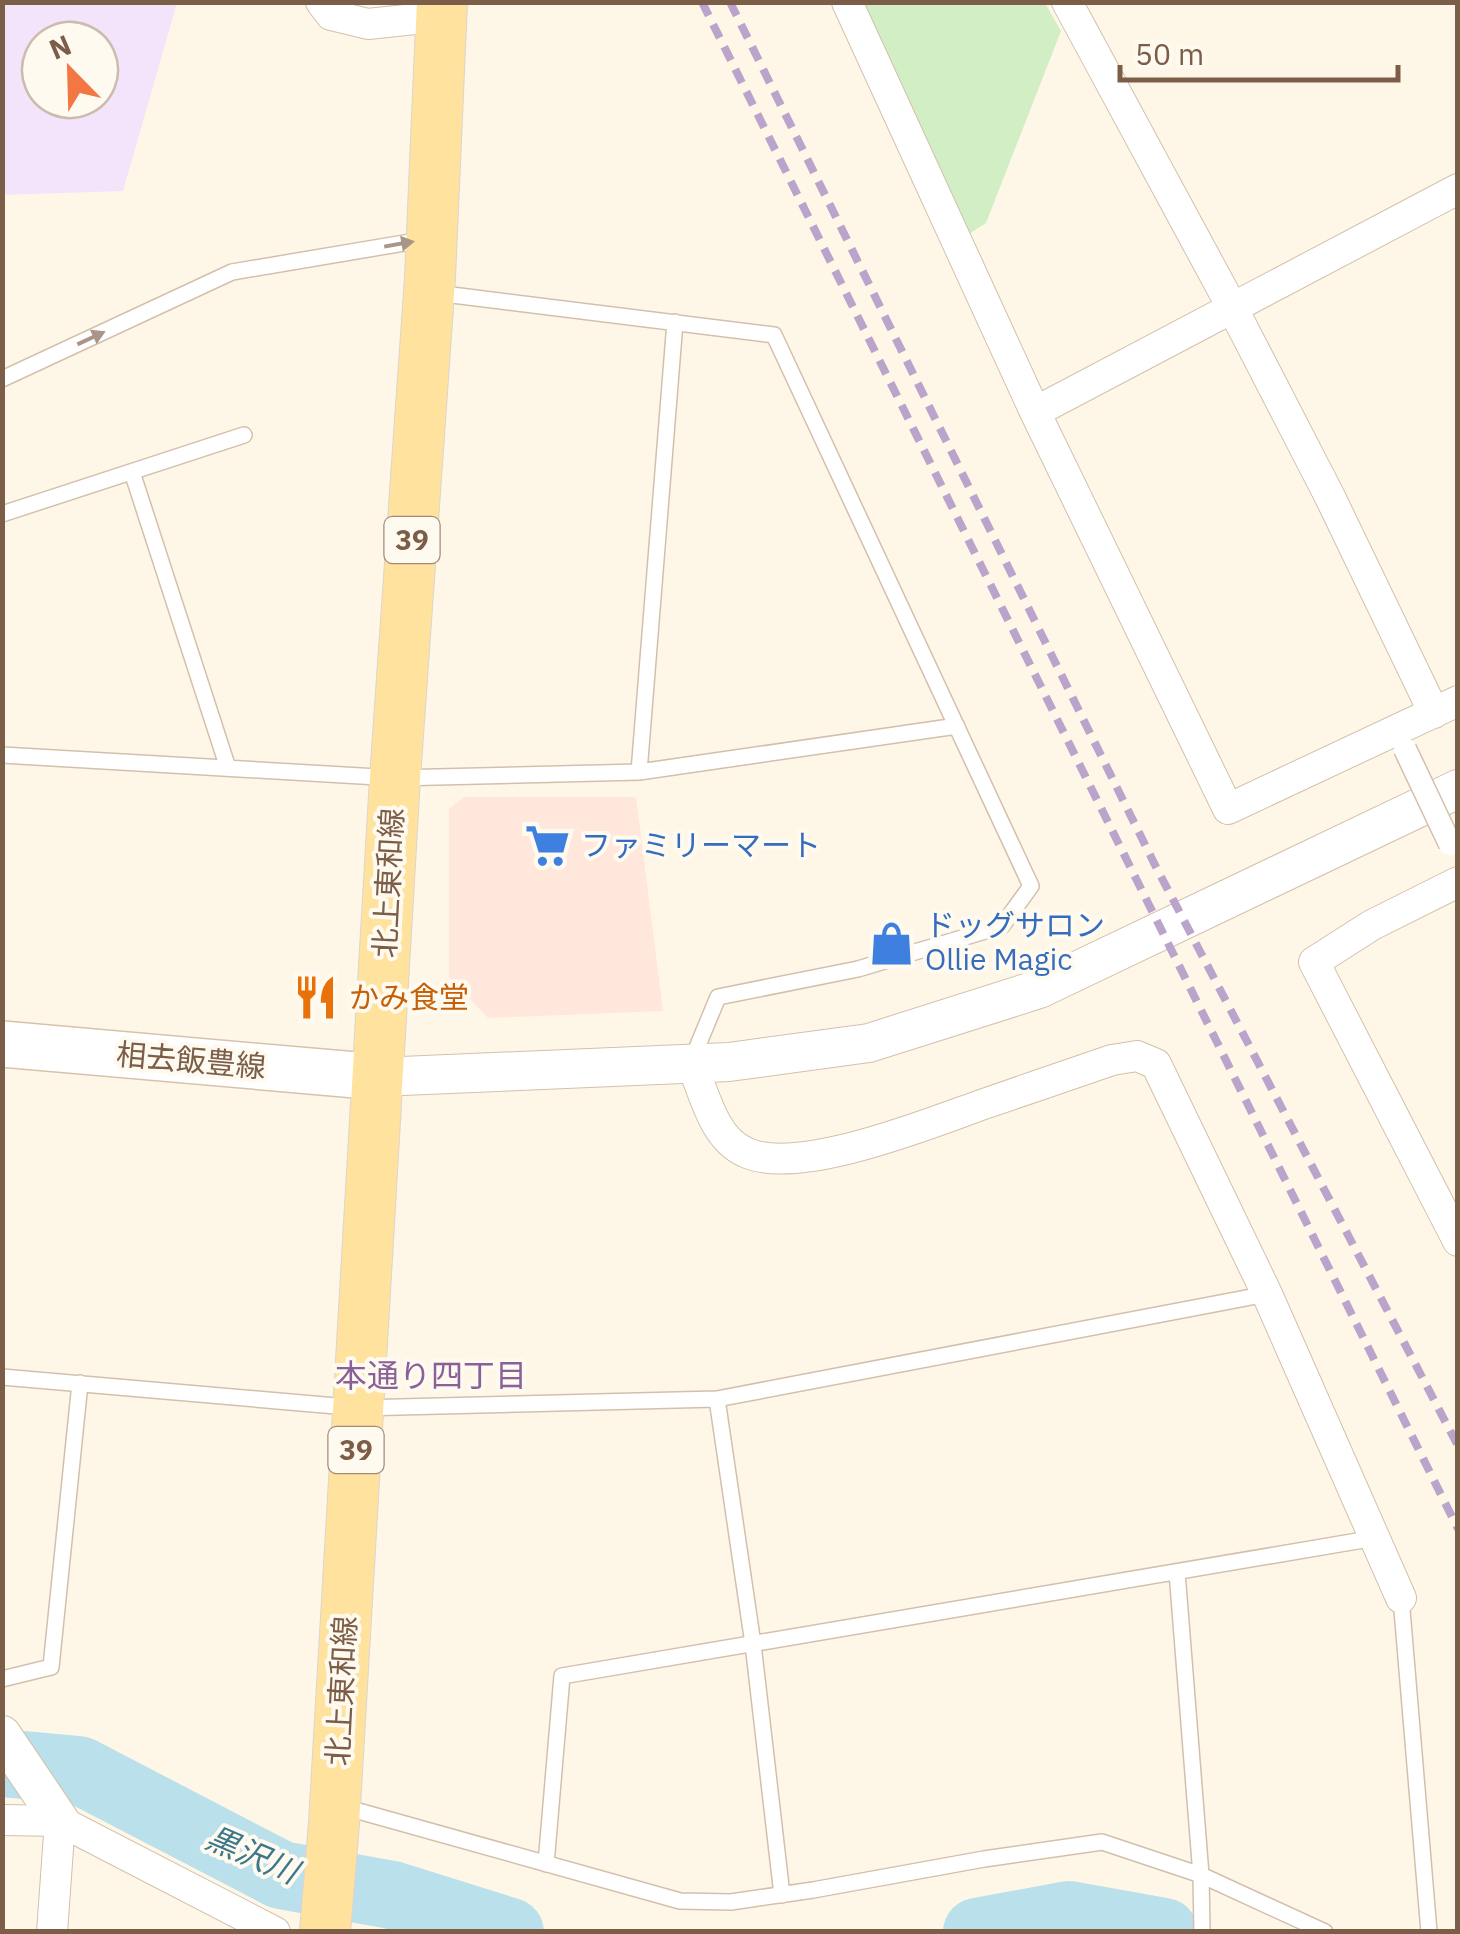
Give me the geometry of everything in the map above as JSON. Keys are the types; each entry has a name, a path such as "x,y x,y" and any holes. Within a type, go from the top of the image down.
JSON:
{"main road":[{"name":"北上東和線","path":"334,1814 395,778 430,292 443,9"},
{"name":"相去飯豊線","path":"2,1044 379,1077"},
{"name":"39","path":"325,1925 334,1814"}],"street":[{"path":"321,2 331,15 368,24 443,9"},
{"path":"846,2 1035,412 1228,809 1446,707 1067,2"},
{"path":"1035,412 1458,190"},
{"path":"1405,750 1450,844"},
{"path":"379,1077 729,1062 868,1043 1039,989 1458,789"},
{"path":"1458,882 1372,926 1314,962 1458,1241"},
{"path":"692,1062 719,1130 742,1152 770,1160 874,1143 1112,1060 1137,1056 1156,1064 1267,1294 1401,1598"},
{"path":"2,1736 60,1821 52,1932"},
{"path":"2,1820 60,1821 275,1932"}],"lane":[{"path":"2,379 232,272 433,238"},
{"path":"430,292 774,334 1030,886 1002,926 858,969 718,998 692,1062"},
{"path":"640,772 675,322"},
{"path":"2,514 244,435"},
{"path":"132,472 228,768"},
{"path":"2,755 395,778 640,772 957,726"},
{"path":"2,1377 358,1408 717,1399 1267,1294"},
{"path":"2,1679 51,1667 80,1384"},
{"path":"717,1399 782,1895"},
{"path":"546,1864 562,1676 1374,1538"},
{"path":"1177,1572 1202,1932"},
{"path":"1401,1598 1429,1932"},
{"path":"334,1814 546,1864 680,1901 731,1902 782,1895 1102,1842 1201,1875 1325,1932"}],"shaded area":[{"path":"2,3 177,3 123,191 3,195"},
{"path":"464,797 636,797 663,1011 488,1018 449,977 449,809"}],"green space":[{"path":"833,3 1045,3 1061,31 986,223 954,244"}],"waterway":[{"name":"黒沢川","path":"2,1763 79,1770 281,1875 392,1895 510,1932"},
{"name":"黒沢川","path":"977,1932 1069,1915 1164,1932"}],"railway":[{"path":"702,2 1458,1529"},
{"path":"730,2 1155,865 1458,1446"}],"place":[{"name":"ファミリーマート","path":"548,846"},
{"name":"ドッグサロン Ollie Magic","path":"892,943"},
{"name":"かみ食堂","path":"316,998"}],"district":[{"name":"本通り四丁目","path":"431,1376"}]}
